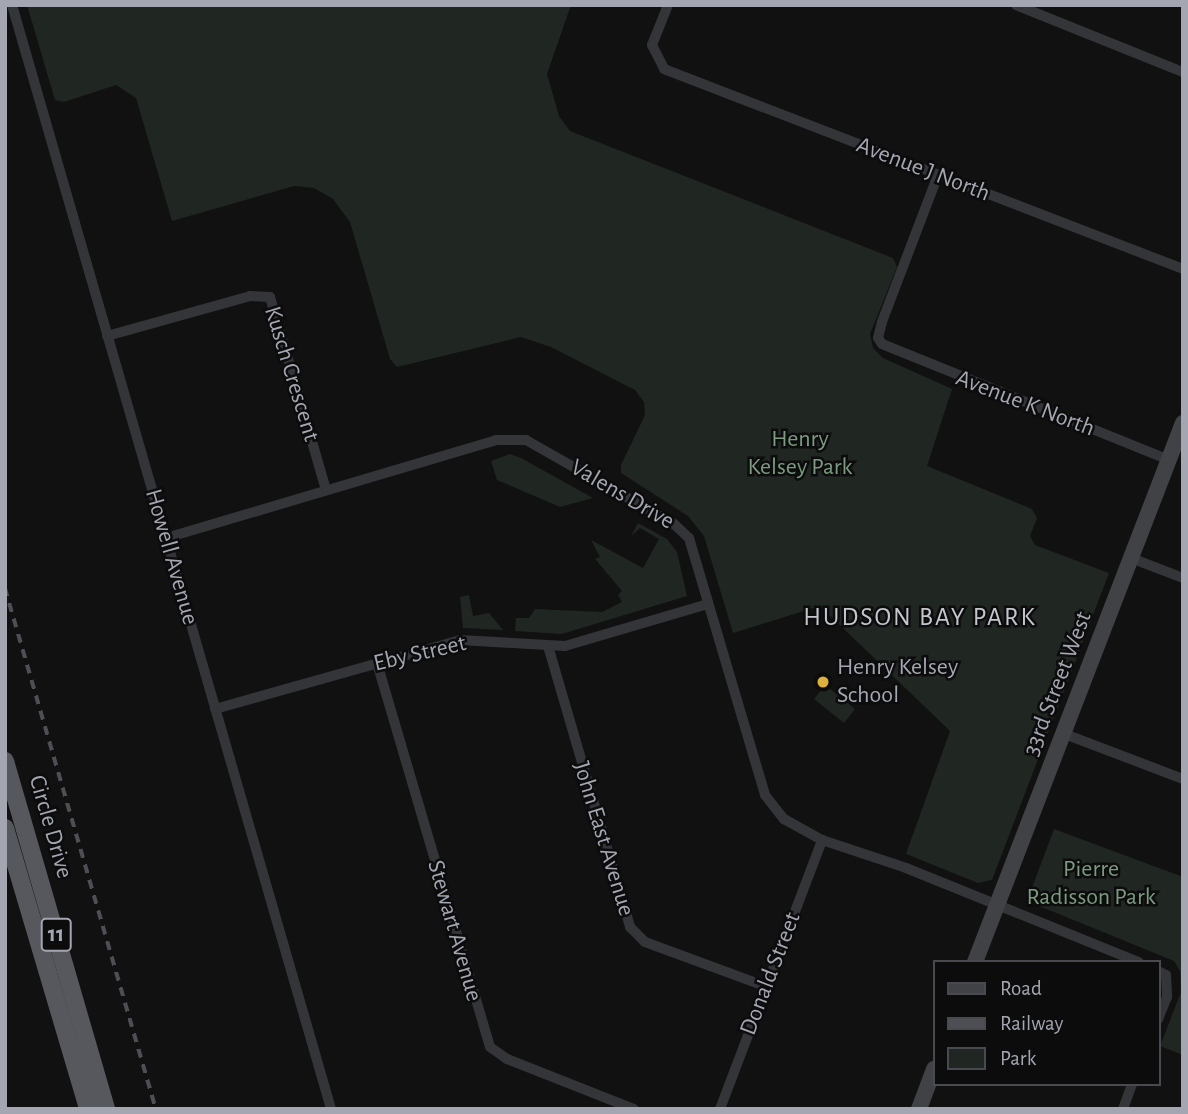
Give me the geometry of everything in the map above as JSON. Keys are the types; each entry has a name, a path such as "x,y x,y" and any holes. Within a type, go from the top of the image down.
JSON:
{"highway":[{"name":"Circle Drive","path":"5,761 106,1109"},
{"name":"Circle Drive","path":"5,828 88,1109"}],"main road":[{"name":"33rd Street West","path":"976,960 1183,423"},
{"path":"919,1109 932,1074"}],"street":[{"name":"Howell Avenue","path":"12,5 331,1109"},
{"name":"Avenue J North","path":"668,5 652,46 664,69 1183,269"},
{"path":"1016,5 1183,72"},
{"name":"Avenue K North","path":"938,175 882,321 878,338 882,344 1169,460"},
{"name":"Kusch Crescent","path":"107,335 250,296 270,297 326,490"},
{"name":"Valens Drive","path":"166,538 505,437 526,440 682,530 689,538 765,795 784,819 822,840 999,905 1134,960"},
{"path":"1131,558 1183,578"},
{"name":"Eby Street","path":"215,709 460,640 565,646 708,604"},
{"name":"John East Avenue","path":"548,646 630,927 645,942 767,987"},
{"name":"Stewart Avenue","path":"377,663 490,1048 498,1055 634,1109"},
{"path":"1062,733 1183,779"},
{"name":"Donald Street","path":"720,1109 822,840"},
{"path":"1160,972 1166,975 1167,998 1160,1014"},
{"path":"1123,1109 1131,1086"}],"green space":[{"name":"Henry Kelsey Park","path":"27,5 571,5 547,74 559,116 570,131 893,258 897,267 870,334 873,348 883,358 952,389 927,466 1032,509 1037,518 1030,536 1035,545 1109,573 992,880 978,883 906,854 950,731 820,606 733,633 704,536 688,516 621,473 621,465 645,415 644,402 635,390 551,347 521,337 397,367 390,359 350,222 333,199 314,188 294,186 172,221 136,98 116,85 64,102 55,100"},
{"path":"510,454 593,498 560,507 497,480 491,461"},
{"path":"638,523 667,539 677,552 687,596 562,634 515,631 516,618 529,618 535,609 602,612 622,602 618,595 622,591 595,559 600,557 591,540 643,568 659,539 640,528 631,536"},
{"path":"469,595 473,616 489,613 503,630 463,628 460,597"},
{"path":"825,685 855,709 844,723 814,699"},
{"name":"Pierre Radisson Park","path":"1054,829 1183,877 1183,1055 1160,1046 1181,992 1180,971 1174,961 1027,901"}],"railway":[{"path":"5,588 156,1109"}],"place":[{"name":"Henry Kelsey School","path":"823,682"}],"district":[{"name":"HUDSON BAY PARK","path":"920,618"}]}
